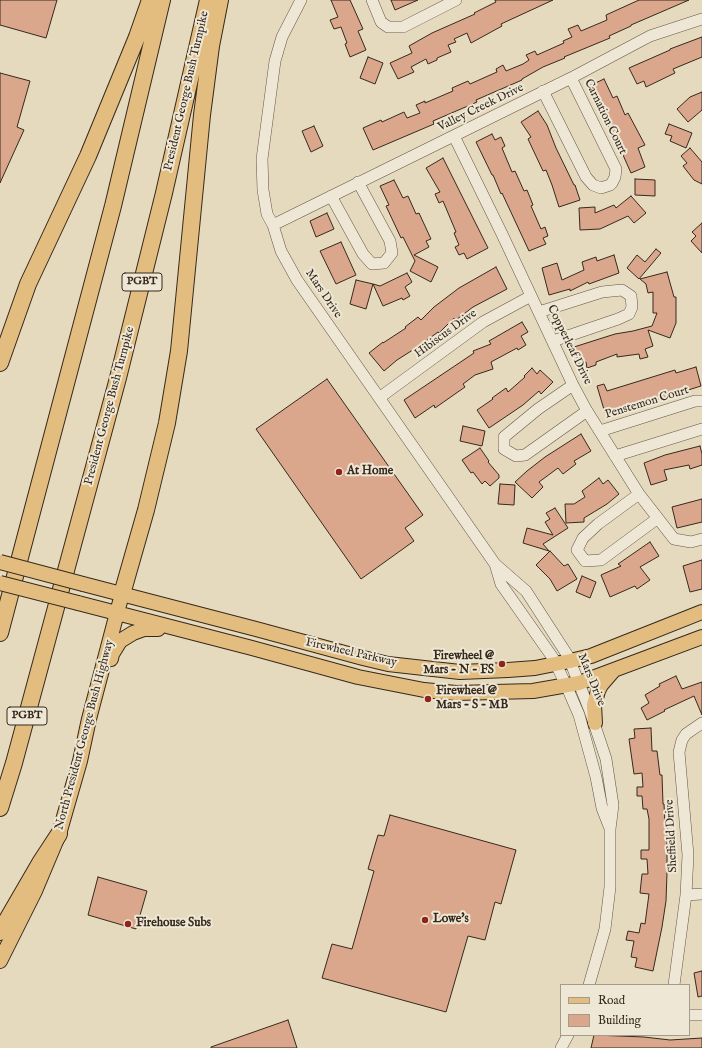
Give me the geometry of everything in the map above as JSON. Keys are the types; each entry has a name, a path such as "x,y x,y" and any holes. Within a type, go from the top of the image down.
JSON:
{"highway":[{"path":"0,363 28,284 88,156 137,37 150,0"},
{"path":"0,633 113,206 162,0"},
{"name":"President George Bush Turnpike","path":"0,808 14,763 126,347 164,193 208,0"},
{"path":"122,594 146,510 167,423 179,351 202,115 211,46 220,0"},
{"path":"0,932 40,863 59,834"}],"main road":[{"name":"Firewheel Parkway","path":"0,562 256,629 329,650 388,664 460,672 508,670 570,661 604,651 702,612"},
{"name":"Firewheel Parkway","path":"0,583 358,677 424,690 456,693 533,691 573,684 702,637"},
{"name":"North President George Bush Highway","path":"0,961 35,891 59,834 80,761 89,719 122,594"},
{"path":"89,719 98,703 112,654 120,641 144,628 167,630 178,629"},
{"path":"382,682 388,664"},
{"path":"594,723 594,705 598,691 616,668"}],"street":[{"name":"Mars Drive","path":"301,0 282,37 275,61 262,159 263,190 267,214 273,225 281,251 297,280 495,564 526,592 568,656 581,722 596,776 602,808 610,829"},
{"path":"372,0 381,22 388,27 403,26 456,0"},
{"name":"Valley Creek Drive","path":"273,225 571,78 650,36 702,19"},
{"name":"Carnation Court","path":"543,92 586,177 593,185 602,188 610,185 615,177 616,169 571,78"},
{"name":"Copperleaf Drive","path":"454,136 532,296 573,385 587,411 639,494 674,539 691,542 702,539"},
{"path":"331,196 363,254 372,264 384,263 392,253 390,242 358,182"},
{"path":"539,312 602,292 622,290 631,296 632,307 629,314 553,341"},
{"name":"Hibiscus Drive","path":"379,398 483,322 532,296"},
{"path":"573,385 538,409 504,437 504,448 516,456 525,455 587,411"},
{"name":"Penstemon Court","path":"600,431 695,401 702,401"},
{"path":"615,456 702,429"},
{"path":"639,494 598,524 583,538 577,550 585,561 601,560 658,518"},
{"name":"Mars Drive","path":"495,564 501,584 556,664 573,684 594,723 606,759 613,805 610,829 610,887 605,929 589,984"},
{"name":"Sheffield Drive","path":"674,984 686,895 688,855 679,752 682,740 686,734 702,723"},
{"path":"686,895 702,894"},
{"path":"690,1015 702,1014"},
{"path":"561,1048 567,1036"}],"building":[{"path":"0,0 57,0 46,38 0,25"},
{"path":"331,0 350,0 363,29 358,31 366,50 350,57 341,27 334,29 330,20 338,17"},
{"path":"391,0 418,0 395,10"},
{"path":"495,0 553,0 501,24 502,26 471,43 467,33 454,39 456,42 448,45 451,52 428,64 426,59 411,67 414,72 398,79 390,63 412,53 409,46 432,33 475,14 474,13 496,2"},
{"path":"639,0 689,0 631,25 609,36 610,38 543,67 522,80 433,121 434,124 373,150 363,128 381,120 382,122 404,112 407,118 420,113 416,105 425,101 425,103 453,91 452,88 468,81 470,84 497,72 496,69 503,65 506,71 523,64 529,60 526,55 535,51 537,55 564,43 563,41 572,37 568,29 578,25 581,31 607,20 606,15"},
{"path":"702,37 702,57 673,69 675,73 646,87 644,81 637,84 629,68 670,49"},
{"path":"368,57 383,63 375,84 360,78"},
{"path":"0,73 30,81 17,127 24,130 0,183"},
{"path":"604,79 613,98 617,96 625,115 628,113 645,145 638,148 645,167 631,173 615,137 604,119 589,86"},
{"path":"702,92 702,110 688,122 677,109 690,97"},
{"path":"538,111 547,125 556,148 575,185 580,200 559,207 546,170 543,171 528,139 531,137 521,122"},
{"path":"669,124 692,133 686,148 670,141 672,136 665,134"},
{"path":"314,126 323,146 311,152 302,131"},
{"path":"492,134 495,140 501,137 505,146 502,148 512,172 515,171 524,191 527,190 533,205 531,206 541,229 545,227 548,236 543,238 546,244 529,251 476,142"},
{"path":"690,148 702,162 702,184 694,180 683,166 687,163 681,156"},
{"path":"443,158 488,248 467,259 464,253 459,255 455,247 459,245 454,233 456,232 443,201 439,203 435,194 440,192 426,168"},
{"path":"635,179 655,180 655,196 635,195"},
{"path":"394,180 403,198 408,196 416,214 419,213 431,239 426,241 429,247 414,255 438,267 431,282 410,271 415,261 403,237 401,238 386,206 389,205 380,186"},
{"path":"631,196 646,213 634,223 628,216 600,229 580,230 579,208 595,207 595,213 614,205 616,208"},
{"path":"327,213 334,229 316,237 310,221"},
{"path":"702,223 702,253 691,241 696,236 692,232"},
{"path":"341,242 356,275 336,284 320,251"},
{"path":"656,249 661,253 639,279 627,268 637,255 645,262"},
{"path":"614,255 619,273 589,284 588,282 570,291 570,289 549,295 542,268 557,263 562,280 584,270 582,262 596,257 597,261"},
{"path":"496,267 507,289 473,307 456,320 454,318 439,333 438,332 397,360 384,371 369,353 383,342 406,328 405,327 418,317 421,320 434,307 459,288"},
{"path":"667,272 674,297 676,297 676,323 670,338 648,330 653,346 645,349 648,357 640,359 639,354 617,357 617,354 596,362 596,365 587,368 586,362 579,364 574,347 615,334 652,326 657,313 653,313 653,292 648,293 646,284 640,279"},
{"path":"407,273 412,282 405,287 410,296 403,300 402,298 383,306 373,284 380,286"},
{"path":"356,280 373,284 366,309 350,304"},
{"path":"522,322 528,332 521,336 526,345 518,350 517,348 491,362 493,369 475,375 463,384 465,387 435,408 434,405 415,418 404,400 474,353 473,351 491,344 489,341"},
{"path":"696,367 701,386 627,409 627,407 605,413 597,386 604,384 607,391 675,370 676,373"},
{"path":"532,368 537,374 540,370 553,382 541,394 539,391 523,405 489,428 477,410 506,388 508,392 525,377 524,376"},
{"name":"At Home","path":"327,379 423,515 405,528 414,541 361,579 256,429"},
{"path":"463,426 485,431 482,446 460,441"},
{"path":"581,434 591,451 574,461 576,464 563,474 558,468 539,482 543,487 532,498 515,482 545,457"},
{"path":"700,446 702,465 690,469 689,465 664,470 667,480 651,485 644,463 665,455"},
{"path":"480,448 489,461 488,462 499,475 499,478 490,486 485,481 482,484 473,472 471,473 462,460"},
{"path":"599,478 603,484 608,480 619,494 607,504 584,518 584,522 566,523 565,504 574,504 585,497 582,491"},
{"path":"500,484 515,485 514,505 498,504"},
{"path":"702,499 702,522 677,528 672,507"},
{"path":"555,508 568,528 543,544 549,551 523,543 527,528 553,535 545,522 550,519 546,513"},
{"path":"650,542 659,556 640,567 650,580 637,589 635,586 610,597 601,575 621,566 618,564"},
{"path":"550,551 564,566 568,564 577,579 557,591 550,579 536,565"},
{"path":"702,560 702,589 690,592 683,566"},
{"path":"582,576 596,582 590,598 576,592"},
{"path":"676,676 682,689 702,682 702,715 694,696 647,720 641,708 649,703 645,695 660,686 659,684"},
{"path":"651,728 652,751 657,751 660,775 662,775 665,825 667,825 666,901 653,971 635,967 637,958 631,957 634,941 626,940 628,931 639,933 641,923 645,924 649,894 640,893 642,874 648,874 647,859 641,859 641,850 649,850 649,819 647,809 643,809 642,796 637,796 637,787 643,787 642,773 634,774 629,739 635,738 634,729"},
{"name":"Lowe's","path":"390,815 516,850 501,904 495,902 485,940 468,936 446,1012 322,978 332,944 352,949 374,871 368,869 378,835 384,836"},
{"path":"98,877 147,891 136,929 88,915"},
{"path":"702,971 702,996 698,997 694,973"},
{"path":"288,1020 297,1048 211,1048 211,1047"},
{"path":"594,1036 644,1037 670,1040 702,1038 702,1048 591,1048"}],"place":[{"name":"At Home","path":"339,472"},
{"name":"Firewheel @ Mars - N - FS","path":"502,664"},
{"name":"Firewheel @ Mars - S - MB","path":"428,699"},
{"name":"Lowe's","path":"425,920"},
{"name":"Firehouse Subs","path":"128,924"}]}
